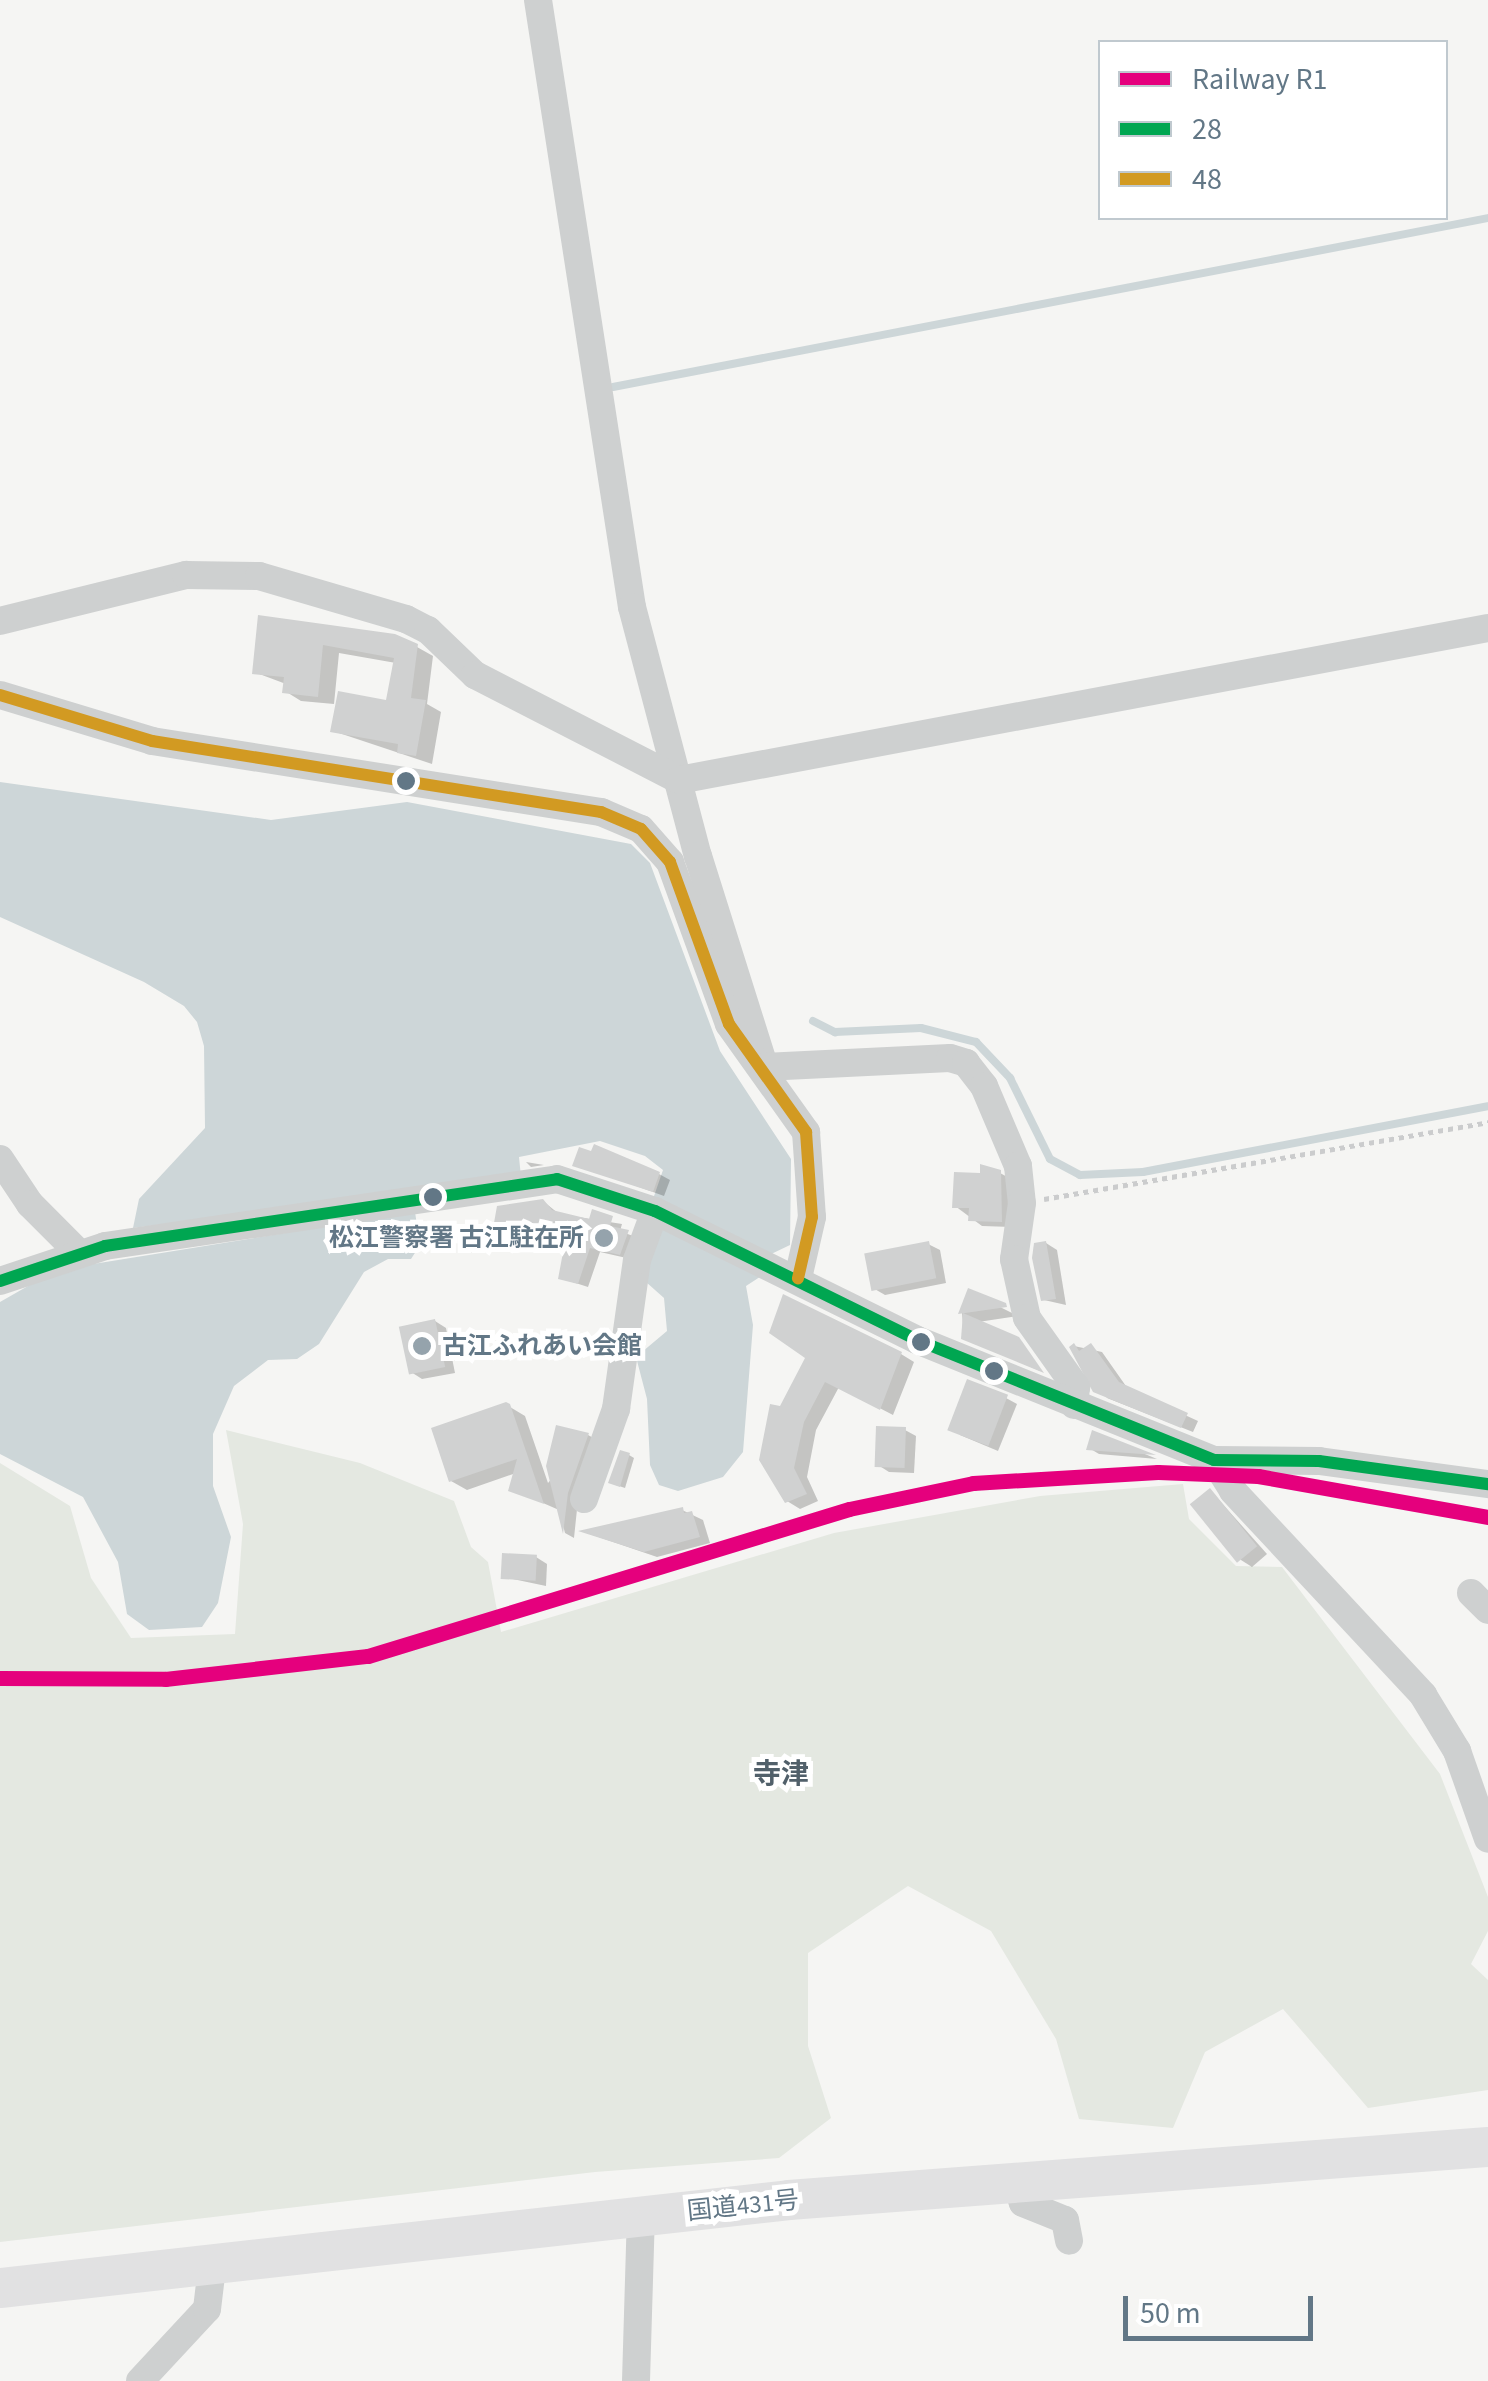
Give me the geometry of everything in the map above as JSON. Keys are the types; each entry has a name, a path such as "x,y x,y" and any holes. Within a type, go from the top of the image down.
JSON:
{"highway":[{"name":"国道431号","path":"0,2288 1015,2181 1488,2147"}],"street":[{"path":"538,0 609,486 632,607 678,780 764,1067"},
{"path":"0,621 186,575 259,576 406,618 428,630 474,675 678,780 1488,628"},
{"path":"0,694 152,741 623,819 655,841 670,862 728,1024 764,1067 806,1132 812,1217 798,1278"},
{"path":"764,1067 950,1058 966,1063 984,1086 1018,1166 1022,1204 1014,1258 1027,1318 1076,1387 1074,1405"},
{"path":"0,1159 30,1204 79,1253"},
{"path":"0,1281 79,1253 557,1179 655,1210 916,1340 1214,1460 1319,1461 1488,1484"},
{"path":"584,1500 616,1409 637,1260 655,1210"},
{"path":"1214,1460 1233,1490 1423,1695 1458,1751 1488,1839"},
{"path":"1015,2181 1023,2202 1066,2220 1068,2241"},
{"path":"636,2381 641,2218"},
{"path":"140,2381 207,2309 212,2267"}],"path":[{"path":"1022,1204 1488,1122"}],"shaded area":[{"path":"0,782 271,820 407,802 631,844 650,863 720,1051 791,1159 790,1245 767,1256 653,1199 663,1170 645,1156 600,1141 519,1157 521,1177 133,1228 139,1199 205,1128 204,1046 197,1022 184,1006 144,982 0,917"},
{"path":"415,1212 420,1245 411,1259 388,1259 364,1272 319,1344 297,1359 268,1360 234,1386 213,1434 213,1486 231,1537 218,1603 202,1627 149,1630 127,1614 118,1562 83,1497 0,1454 0,1302 56,1270"},
{"path":"664,1221 766,1273 746,1286 753,1325 743,1452 723,1477 678,1491 659,1485 650,1465 647,1399 636,1357 667,1331 664,1298 646,1282 650,1239"},
{"path":"226,1430 360,1463 454,1501 471,1547 488,1562 501,1632 834,1533 1040,1496 1183,1484 1189,1519 1236,1566 1282,1567 1440,1774 1488,1897 1488,1931 1471,1964 1488,1980 1488,2090 1368,2108 1283,2009 1205,2052 1173,2128 1079,2119 1056,2039 991,1931 908,1886 808,1953 808,2046 831,2118 779,2158 595,2172 0,2242 0,1463 70,1506 91,1578 131,1638 235,1634 243,1524"}],"building":[{"path":"258,615 395,634 418,644 411,698 426,700 416,756 397,753 398,744 330,732 338,691 386,700 394,658 323,645 318,697 282,693 284,677 252,674"},
{"path":"594,1144 660,1172 653,1192 572,1166 579,1147 591,1151"},
{"path":"980,1164 1001,1170 1002,1222 968,1221 969,1208 952,1208 954,1172 980,1173"},
{"path":"543,1199 552,1210 589,1219 592,1209 613,1216 610,1226 629,1230 620,1255 590,1248 578,1284 558,1279 564,1247 492,1234 497,1206"},
{"path":"929,1241 936,1278 871,1291 864,1254"},
{"path":"1046,1241 1056,1299 1041,1301 1032,1258 1034,1243"},
{"path":"968,1288 1006,1303 1007,1307 958,1314"},
{"path":"783,1294 902,1352 880,1410 825,1382 804,1422 794,1468 807,1494 785,1503 759,1460 770,1404 780,1406 805,1358 769,1333"},
{"path":"963,1313 1019,1337 1044,1373 961,1339"},
{"name":"古江ふれあい会館","path":"435,1319 445,1367 409,1375 399,1327"},
{"path":"1074,1343 1079,1351 1091,1343 1119,1382 1188,1413 1181,1428 1093,1392 1069,1347"},
{"path":"967,1379 1008,1395 988,1446 947,1430"},
{"path":"506,1402 510,1404 544,1504 508,1491 517,1459 449,1482 431,1428"},
{"path":"556,1425 589,1433 568,1493 563,1534 546,1466"},
{"path":"876,1426 906,1427 905,1468 875,1467"},
{"path":"1092,1430 1156,1455 1086,1450"},
{"path":"620,1450 630,1453 620,1487 608,1483"},
{"path":"1210,1488 1257,1546 1237,1563 1190,1504"},
{"path":"683,1507 684,1513 692,1511 700,1537 644,1552 578,1531"},
{"path":"502,1553 537,1555 536,1581 501,1579"}],"waterway":[{"path":"613,387 1488,218"},
{"path":"813,1021 835,1032 921,1028 976,1042 1010,1078 1050,1159 1080,1175 1143,1172 1488,1106"}],"rail line":[{"name":"R1","path":"0,1678 165,1679 368,1656 849,1509 973,1483 1158,1472 1258,1476 1488,1517"}],"transit line":[{"name":"48","path":"0,695 152,741 601,812 641,829 670,862 729,1024 806,1132 812,1217 798,1278"},
{"name":"28","path":"0,1281 105,1246 557,1179 655,1211 917,1340 1214,1460 1319,1461 1488,1484"}],"place":[{"name":"松江警察署 古江駐在所","path":"604,1238"},
{"name":"古江ふれあい会館","path":"422,1346"}],"district":[{"name":"寺津","path":"781,1774"}]}
